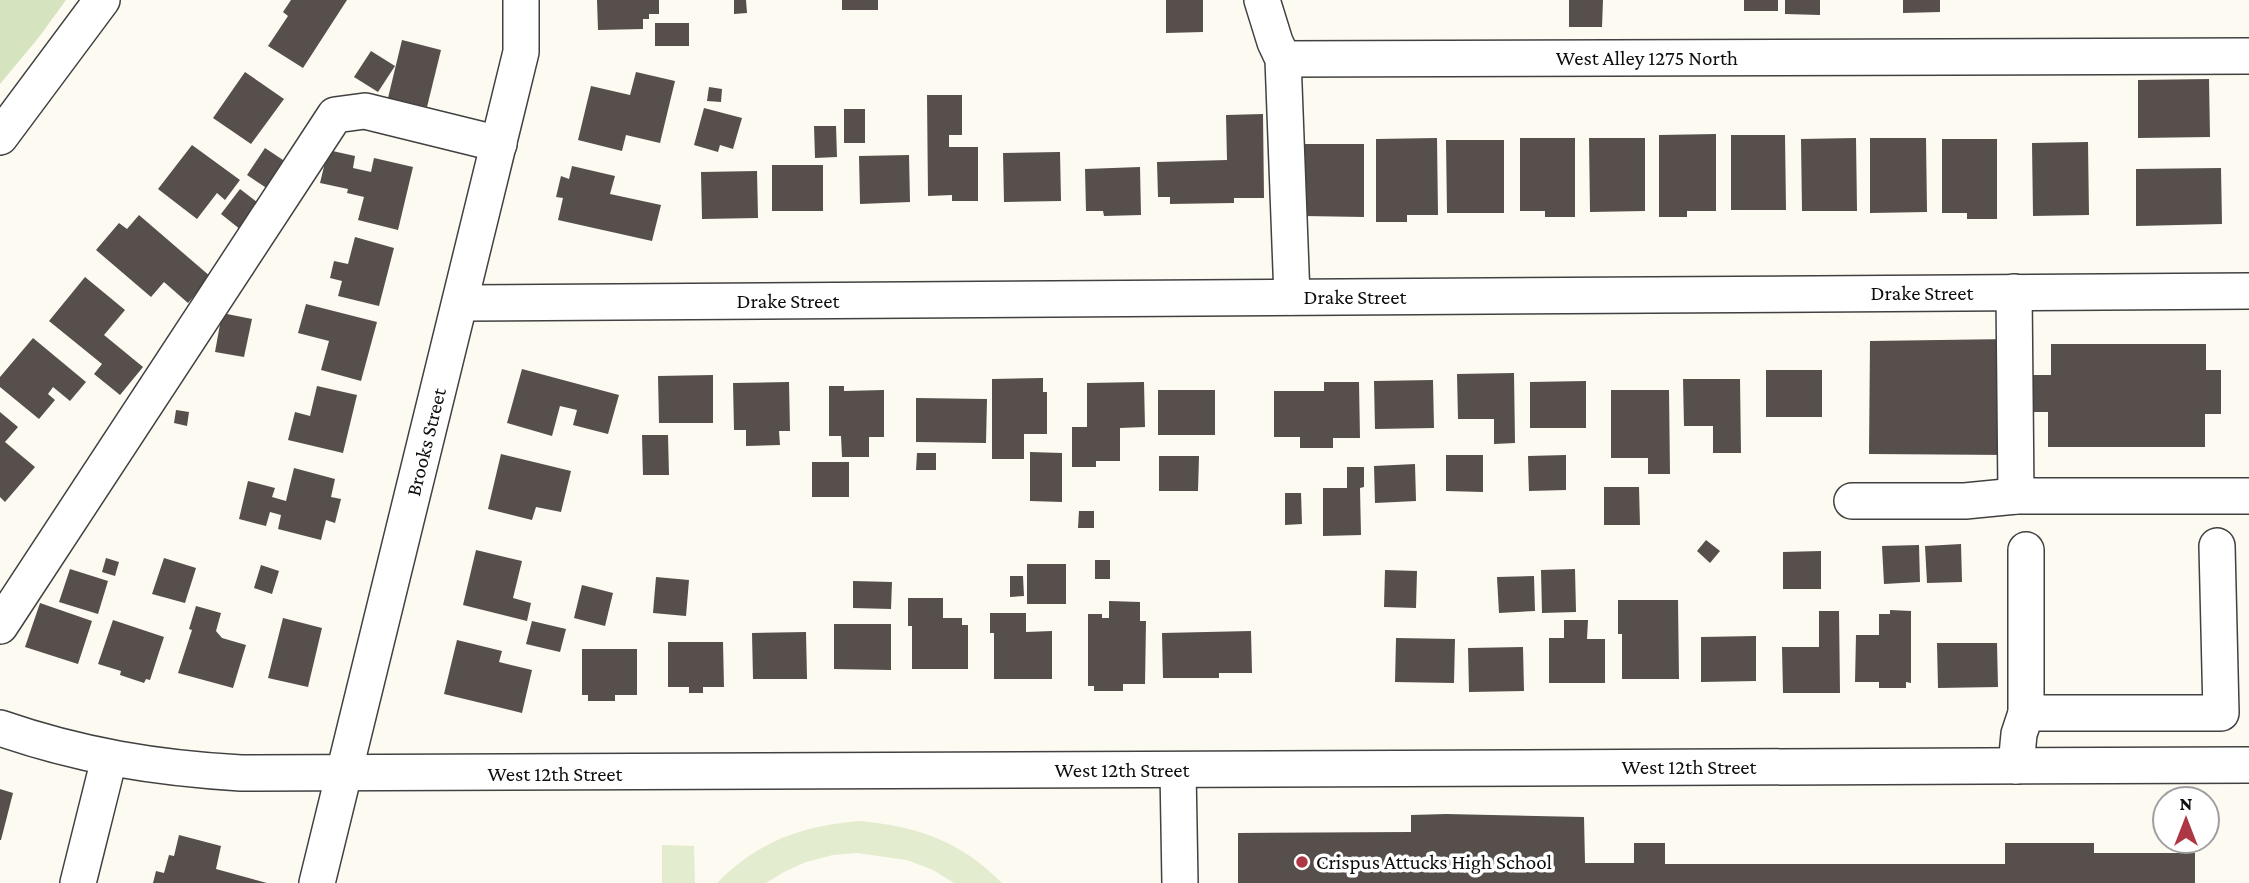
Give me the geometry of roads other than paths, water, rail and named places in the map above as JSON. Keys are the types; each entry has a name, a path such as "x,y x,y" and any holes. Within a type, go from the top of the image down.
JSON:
{"street":[{"path":"0,137 102,0"},
{"name":"Brooks Street","path":"317,883 521,52 521,0"},
{"path":"1262,0 1283,59 1292,297"},
{"name":"West Alley 1275 North","path":"1283,59 2249,56"},
{"path":"0,626 335,115 365,111 499,144"},
{"name":"Drake Street","path":"460,303 2249,290"},
{"path":"2014,292 2015,496"},
{"path":"1852,501 1965,501 2015,496 2249,496"},
{"path":"2026,713 2221,713 2217,546"},
{"path":"2015,766 2019,734 2026,713 2026,550"},
{"name":"West 12th Street","path":"0,728 109,759 191,771 344,775 2249,765"},
{"path":"78,883 109,759"},
{"path":"1178,770 1180,883"}],"place":[{"name":"Crispus Attucks High School","path":"1302,862"}]}
